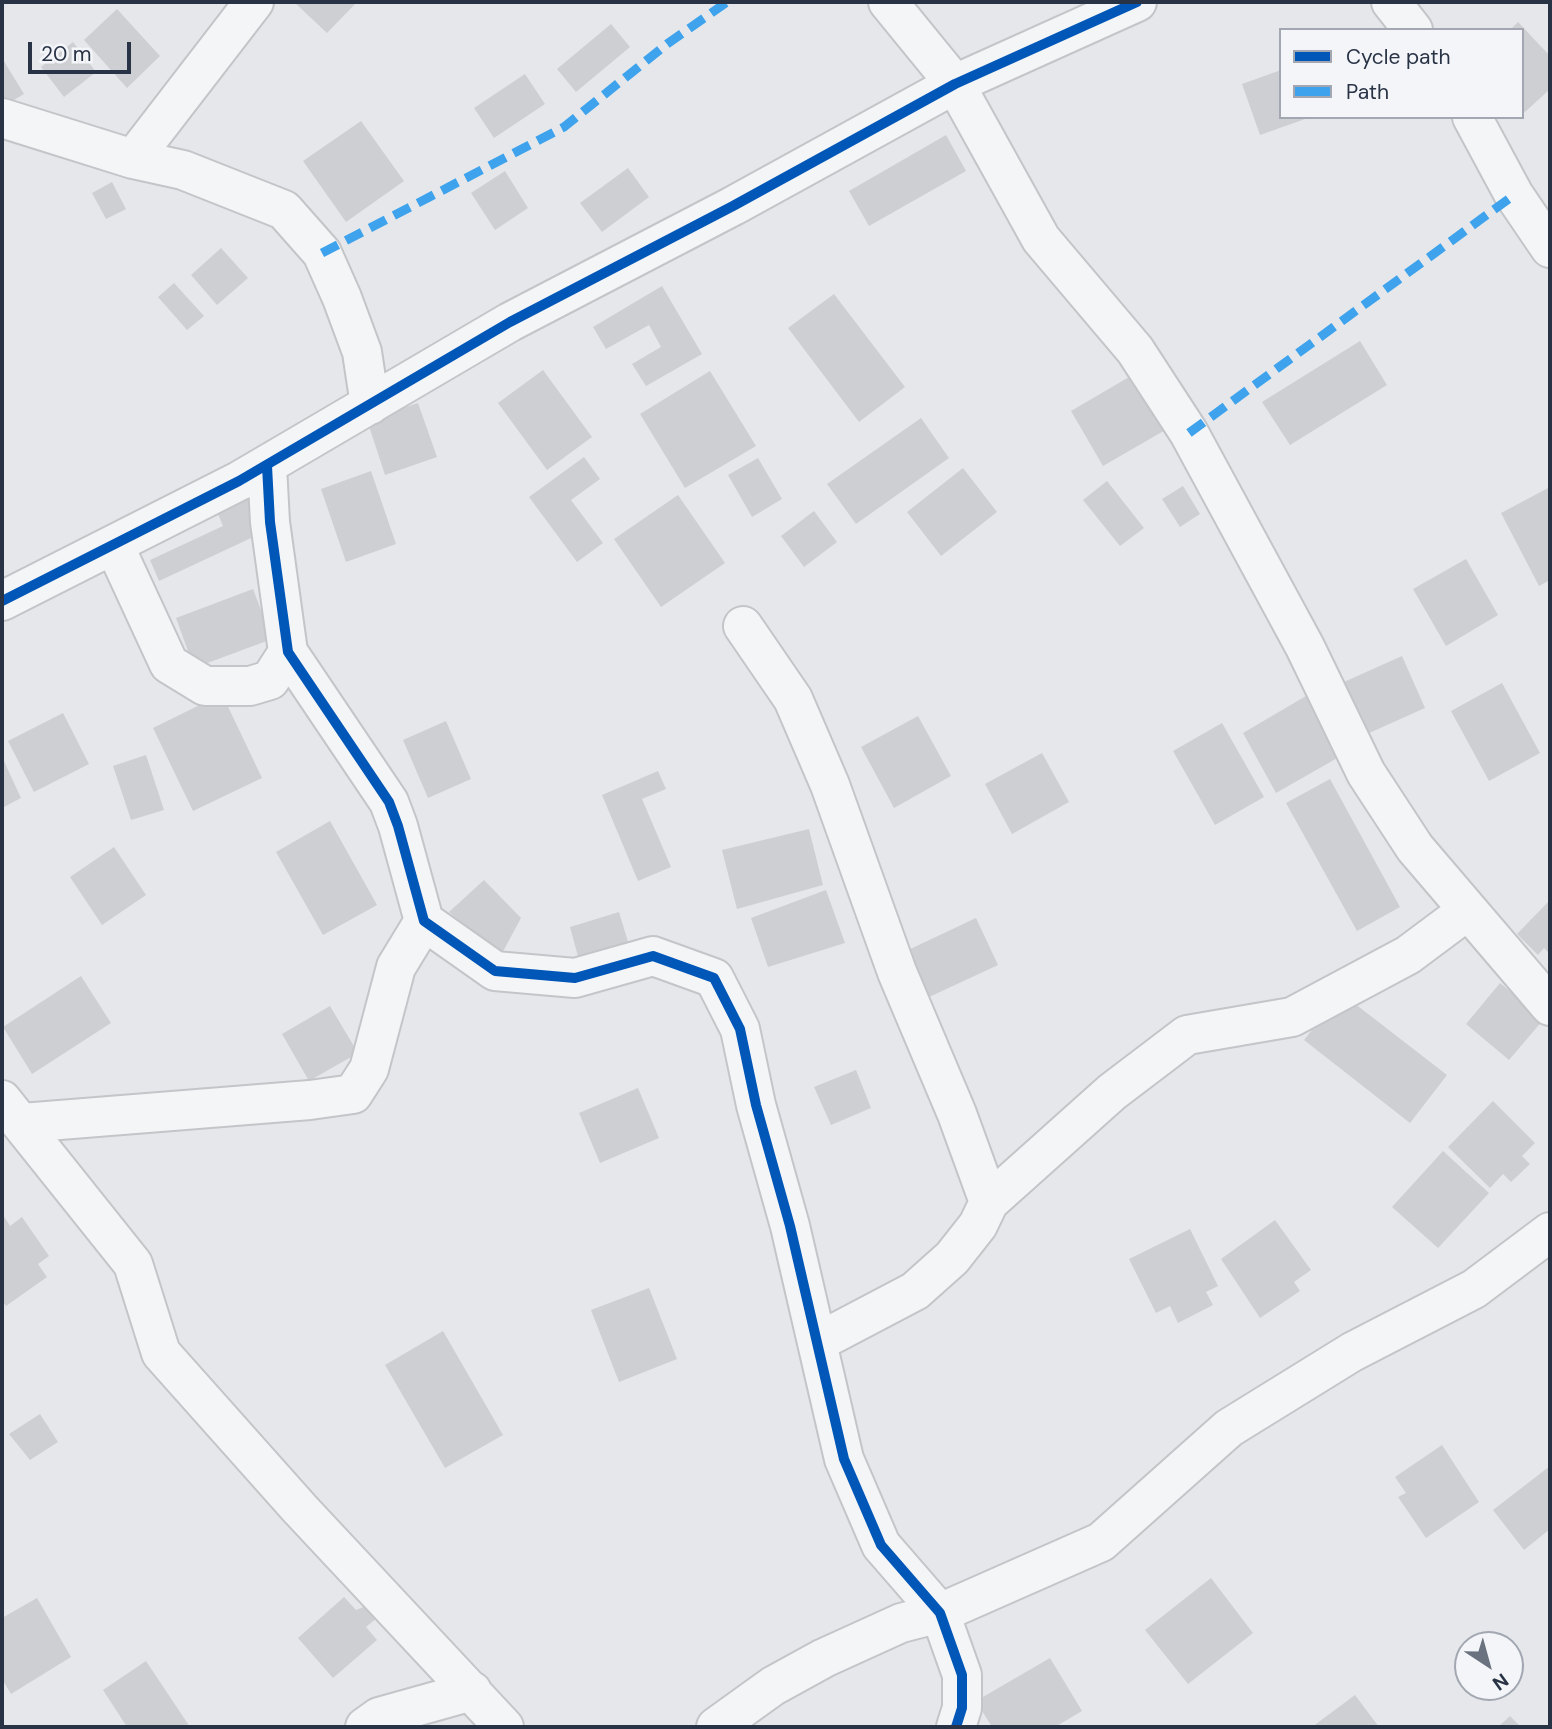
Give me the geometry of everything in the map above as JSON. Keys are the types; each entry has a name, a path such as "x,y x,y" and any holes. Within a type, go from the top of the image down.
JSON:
{"street":[{"path":"133,159 254,2"},
{"path":"888,2 955,84 1041,239 1135,351 1189,433 1305,647 1366,773 1415,848 1550,1006"},
{"path":"2,601 267,466 510,322 733,206 955,84 1137,2"},
{"path":"1391,2 1411,28"},
{"path":"2,118 133,159 183,170 284,210 322,253 342,298 362,352 370,405"},
{"path":"1473,119 1514,195 1550,248"},
{"path":"267,466 270,522 288,652 389,802 424,921 495,971 575,978 653,956 714,978 740,1029 818,1342 844,1459 881,1545 940,1613 962,1675 962,1708 956,1727"},
{"path":"114,545 169,664 205,686 250,686 270,680 288,652"},
{"path":"743,626 799,711 830,785 897,972 957,1114 989,1202"},
{"path":"818,1342 915,1291 952,1258 978,1226 989,1202 1112,1092 1187,1035 1292,1017 1408,955 1467,911"},
{"path":"12,1112 310,1100 353,1094 369,1069 396,967 424,921"},
{"path":"12,1112 133,1264 161,1353 300,1509 504,1727"},
{"path":"716,1727 773,1686 824,1658 901,1623 940,1613 1101,1542 1229,1428 1352,1352 1474,1289 1550,1232"},
{"path":"365,1727 379,1717 472,1691"}],"building":[{"path":"294,2 357,2 327,33"},
{"path":"117,9 160,56 127,88 84,40"},
{"path":"1518,22 1524,28 1512,28"},
{"path":"611,24 630,47 576,92 557,69"},
{"path":"1524,28 1550,56 1550,89 1525,112"},
{"path":"73,42 96,72 64,97 41,67"},
{"path":"2,58 24,94 2,107"},
{"path":"1279,71 1279,119 1305,119 1260,135 1242,84"},
{"path":"525,74 545,104 494,138 474,108"},
{"path":"361,121 404,181 346,222 303,161"},
{"path":"946,135 966,171 869,226 849,191"},
{"path":"628,168 649,197 602,232 580,203"},
{"path":"505,171 528,208 495,230 471,193"},
{"path":"112,182 126,209 106,219 92,193"},
{"path":"221,248 248,278 217,305 191,275"},
{"path":"174,283 204,316 187,330 158,297"},
{"path":"662,286 702,354 646,386 632,364 661,347 649,325 606,349 593,327"},
{"path":"834,294 905,387 859,422 788,328"},
{"path":"1360,341 1387,385 1290,445 1262,402"},
{"path":"543,370 592,437 547,470 498,403"},
{"path":"1141,370 1174,425 1103,466 1071,411"},
{"path":"710,371 756,446 685,488 640,414"},
{"path":"418,403 437,457 385,475 367,420"},
{"path":"921,418 949,458 856,524 827,484"},
{"path":"584,457 600,479 571,500 603,543 577,562 529,497"},
{"path":"758,458 782,499 752,517 728,475"},
{"path":"963,468 997,512 941,556 907,512"},
{"path":"371,471 396,544 346,562 321,489"},
{"path":"1107,481 1144,528 1120,546 1083,500"},
{"path":"1183,486 1200,514 1180,527 1162,499"},
{"path":"1550,487 1550,580 1539,586 1501,513"},
{"path":"678,495 725,563 661,607 614,539"},
{"path":"248,499 264,532 159,581 150,560 223,526 218,514"},
{"path":"814,511 837,542 804,567 781,536"},
{"path":"1466,559 1498,615 1446,646 1413,589"},
{"path":"253,589 272,639 194,668 176,618"},
{"path":"1402,656 1425,708 1358,738 1335,686"},
{"path":"1502,683 1540,753 1489,781 1451,711"},
{"path":"1311,693 1346,753 1276,793 1243,733"},
{"path":"222,694 262,778 193,811 153,728"},
{"path":"63,713 89,764 34,792 8,741"},
{"path":"918,716 951,776 894,808 861,747"},
{"path":"446,721 471,779 428,798 403,740"},
{"path":"1222,723 1264,797 1215,825 1173,751"},
{"path":"1042,753 1069,802 1012,834 985,784"},
{"path":"146,755 164,810 131,820 113,766"},
{"path":"2,757 21,798 2,808"},
{"path":"658,771 666,789 642,799 671,867 638,881 602,795"},
{"path":"1330,779 1400,907 1357,931 1286,803"},
{"path":"330,821 377,905 323,935 276,852"},
{"path":"809,829 823,885 737,909 722,850"},
{"path":"114,847 146,895 102,925 70,877"},
{"path":"484,880 521,918 500,957 449,912"},
{"path":"826,890 845,943 768,967 751,918"},
{"path":"1550,900 1550,954 1544,948 1538,955 1517,934"},
{"path":"619,912 629,945 579,960 570,927"},
{"path":"976,918 998,965 927,998 906,951"},
{"path":"81,976 111,1023 32,1074 3,1027"},
{"path":"1500,983 1544,1019 1509,1060 1466,1024"},
{"path":"1341,993 1447,1075 1410,1123 1304,1040"},
{"path":"330,1006 358,1053 309,1081 282,1034"},
{"path":"856,1070 871,1108 831,1125 814,1087"},
{"path":"638,1088 659,1138 600,1163 579,1113"},
{"path":"1493,1101 1535,1143 1522,1156 1530,1164 1511,1182 1503,1174 1490,1188 1448,1147"},
{"path":"1443,1151 1489,1193 1438,1248 1392,1207"},
{"path":"2,1213 10,1226 22,1217 49,1256 38,1264 47,1277 6,1306 2,1300"},
{"path":"1275,1220 1311,1270 1294,1282 1300,1291 1260,1318 1221,1259"},
{"path":"1190,1229 1218,1286 1206,1292 1213,1305 1178,1323 1170,1306 1156,1313 1129,1259"},
{"path":"649,1288 677,1359 619,1382 591,1310"},
{"path":"443,1331 503,1435 445,1468 385,1365"},
{"path":"40,1414 58,1442 30,1460 9,1434"},
{"path":"1442,1445 1479,1502 1426,1538 1398,1497 1406,1493 1395,1477"},
{"path":"1550,1466 1550,1529 1524,1550 1493,1510"},
{"path":"1211,1578 1253,1633 1188,1684 1145,1630"},
{"path":"344,1597 356,1610 368,1605 378,1617 366,1627 377,1640 333,1678 298,1638"},
{"path":"37,1598 71,1657 11,1694 2,1679 2,1618"},
{"path":"1050,1658 1082,1711 1055,1727 992,1727 976,1701"},
{"path":"146,1661 190,1727 127,1727 103,1690"},
{"path":"1355,1695 1379,1727 1312,1727"},
{"path":"1510,1716 1521,1727 1498,1727"}],"marked path":[{"path":"322,253 564,127 667,44 727,2"},
{"path":"1189,433 1514,195"}],"cycle path":[{"path":"2,601 239,481 510,322 733,206 955,84 1137,2"},
{"path":"267,466 270,522 288,652 389,802 424,921 495,971 575,978 653,956 714,978 740,1029 756,1105 790,1226 844,1459 881,1545 940,1613 962,1675 962,1708 956,1727"}]}
